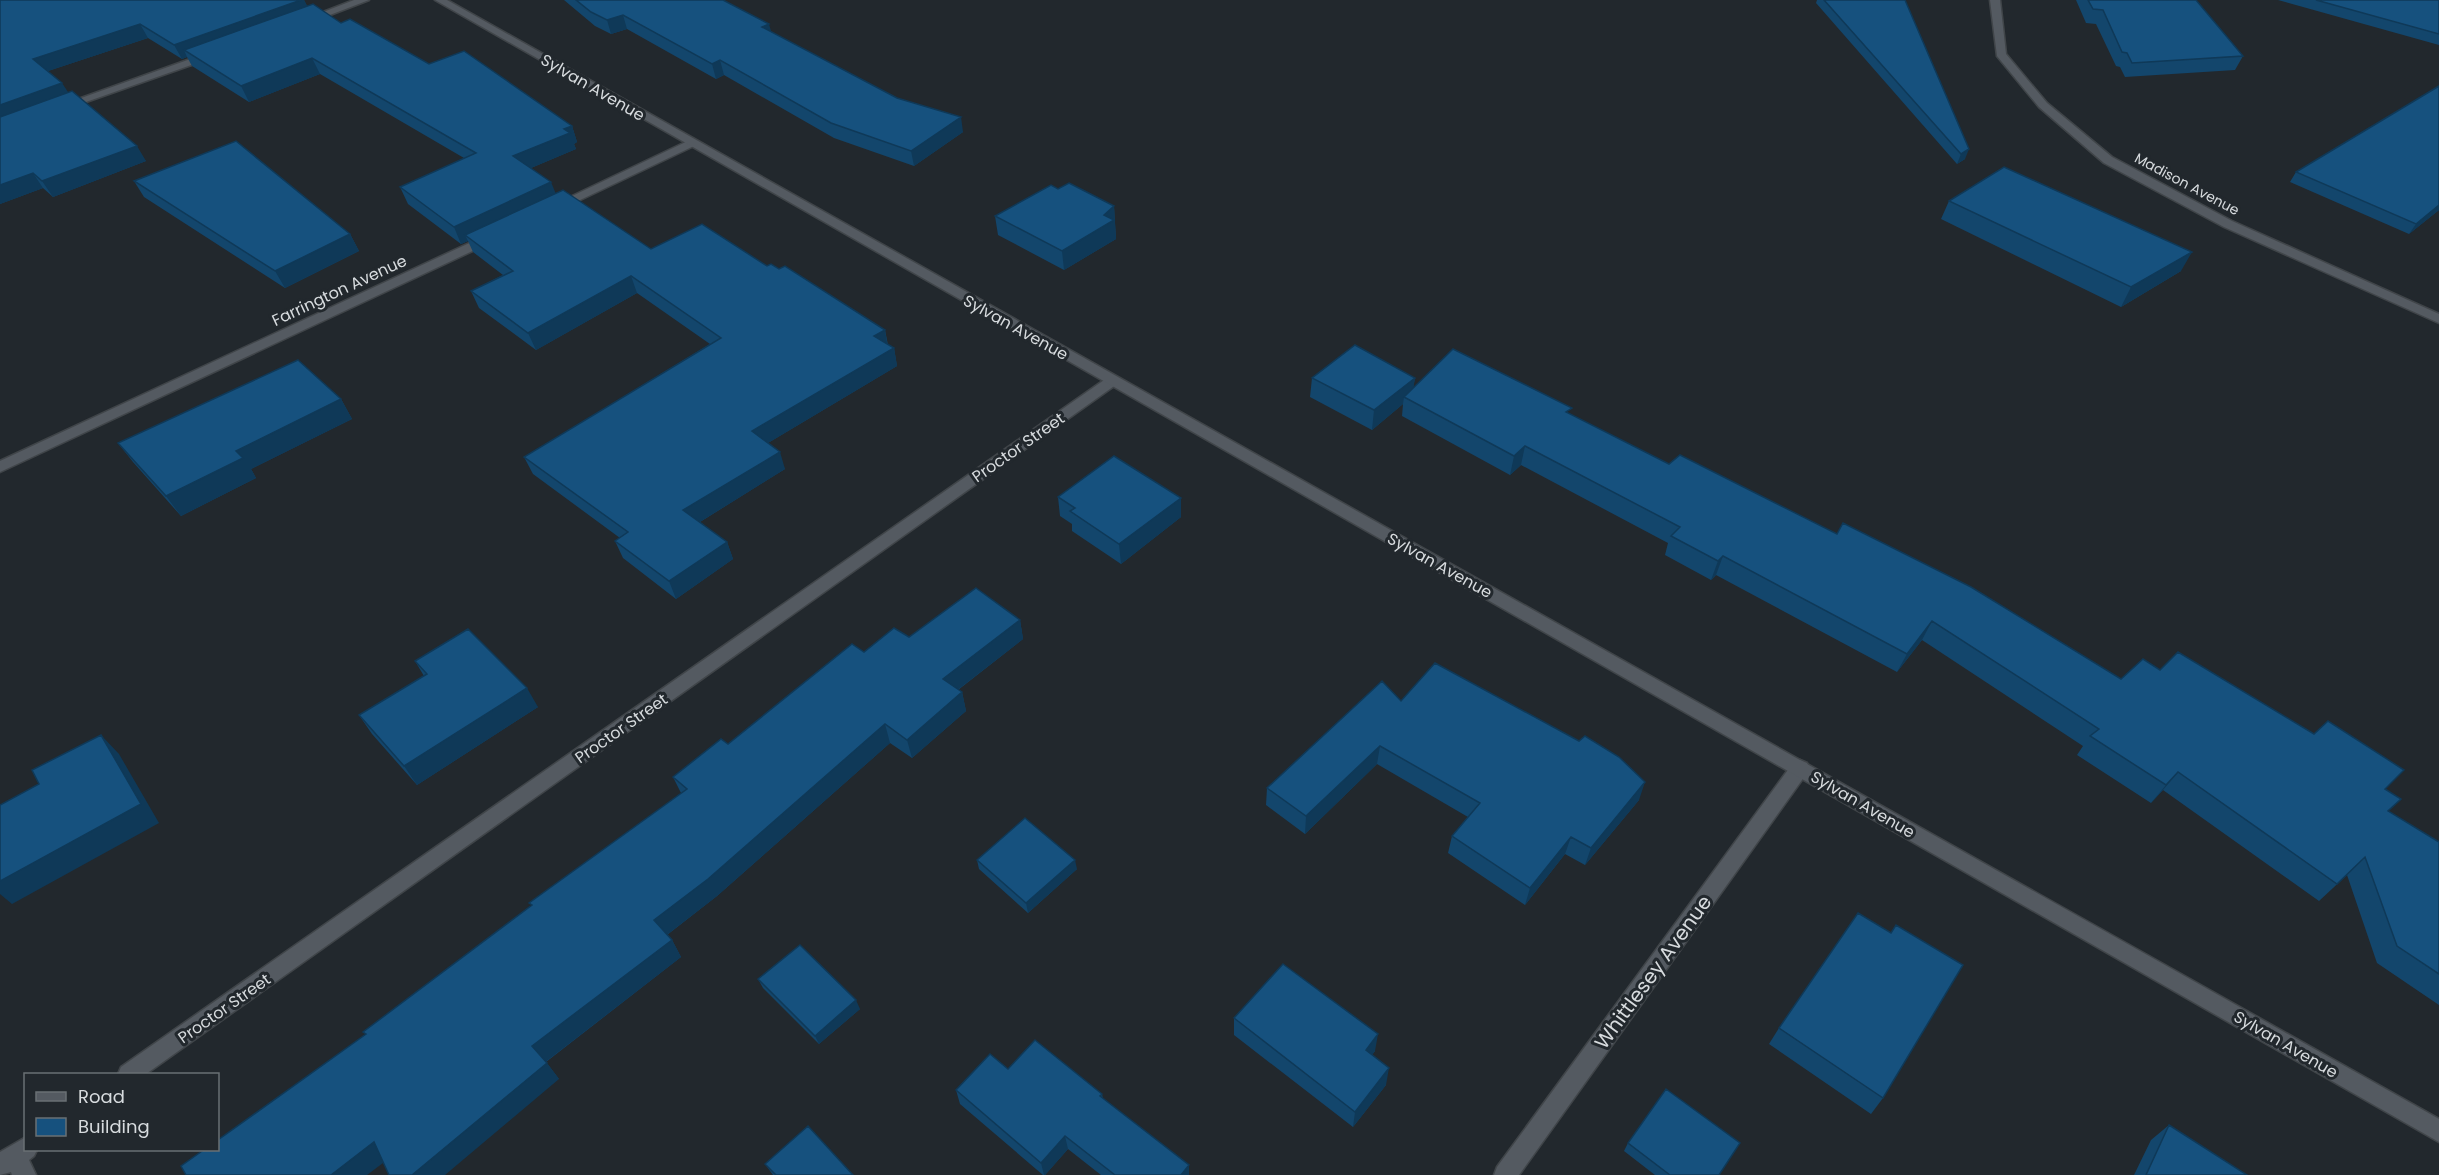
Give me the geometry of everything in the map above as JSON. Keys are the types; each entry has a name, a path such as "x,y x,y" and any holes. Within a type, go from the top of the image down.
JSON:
{"street":[{"path":"298,24 364,0"},
{"name":"Sylvan Avenue","path":"440,0 2439,1131"},
{"name":"Madison Avenue","path":"1995,0 2001,54 2043,105 2108,160 2228,224 2439,319"},
{"path":"55,110 220,51"},
{"path":"540,214 692,143"},
{"name":"Farrington Avenue","path":"0,467 508,229"},
{"name":"Proctor Street","path":"130,1073 1112,381"},
{"name":"Whittlesey Avenue","path":"1505,1175 1800,768"}],"building":[{"path":"0,0 301,0 174,45 140,24 33,59 62,83 0,105"},
{"path":"576,0 723,0 769,24 762,27 897,98 961,117 911,151 831,123 720,60 712,64 623,15 607,20 591,12"},
{"path":"1824,0 1905,0 1969,149 1961,154"},
{"path":"2088,0 2196,0 2243,56 2132,63 2127,53 2122,52 2103,10 2093,9"},
{"path":"2316,0 2439,0 2439,34"},
{"path":"313,4 341,23 350,19 429,64 464,51 572,126 564,129 570,133 513,156 551,182 454,227 400,187 476,153 312,58 241,86 184,50"},
{"path":"2439,86 2439,205 2416,224 2296,172"},
{"path":"72,91 137,146 42,181 33,173 0,185 0,117"},
{"path":"236,141 350,234 275,271 134,181"},
{"path":"2004,167 2192,252 2131,287 1949,201"},
{"path":"1069,183 1114,206 1104,215 1114,220 1062,251 995,216 1051,185 1058,189"},
{"path":"563,190 651,249 702,224 767,266 771,264 779,269 785,266 885,330 874,336 894,348 752,431 780,452 683,510 727,542 669,581 615,541 628,532 524,457 721,338 631,276 528,333 471,291 513,271 465,235"},
{"path":"1355,345 1415,378 1374,410 1312,378"},
{"path":"1453,349 1572,408 1566,412 1669,464 1680,455 1837,534 1843,523 1971,587 2121,679 2143,659 2160,670 2178,652 2314,734 2328,721 2404,770 2385,789 2401,799 2388,811 2439,842 2439,974 2397,946 2365,857 2337,884 2178,772 2166,785 2090,736 2099,729 1932,621 1907,654 1723,556 1718,561 1671,536 1680,527 1525,446 1514,456 1404,397"},
{"path":"298,360 341,399 236,451 243,458 166,496 118,443"},
{"path":"1114,456 1181,498 1119,544 1070,511 1075,508 1058,497"},
{"path":"976,588 1020,620 943,679 962,692 907,740 885,724 708,879 654,920 672,940 532,1046 547,1063 412,1175 389,1175 374,1142 331,1175 186,1175 181,1166 202,1151 219,1151 219,1139 366,1034 363,1032 532,905 529,903 687,789 673,777 721,739 728,744 852,644 864,652 894,628 909,637"},
{"path":"468,629 527,688 404,766 359,715 427,674 415,661"},
{"path":"1435,663 1579,741 1585,736 1619,757 1645,782 1591,848 1571,837 1530,888 1452,836 1480,803 1380,746 1306,816 1267,788 1382,681 1401,701"},
{"path":"101,735 141,804 0,881 0,805 39,784 32,770"},
{"path":"1025,818 1075,860 1026,903 977,860"},
{"path":"1858,913 1891,933 1896,925 1963,965 1883,1098 1779,1028"},
{"path":"800,945 856,1000 815,1036 758,979"},
{"path":"1283,964 1378,1034 1366,1050 1389,1068 1355,1112 1234,1018"},
{"path":"1035,1040 1102,1094 1100,1096 1189,1165 1181,1175 1115,1175 1065,1136 1041,1163 956,1090 990,1054 1008,1069"},
{"path":"1666,1089 1740,1143 1719,1175 1670,1175 1628,1143"},
{"path":"2169,1125 2247,1175 2146,1175"},
{"path":"808,1126 853,1175 776,1175 765,1164"}]}
